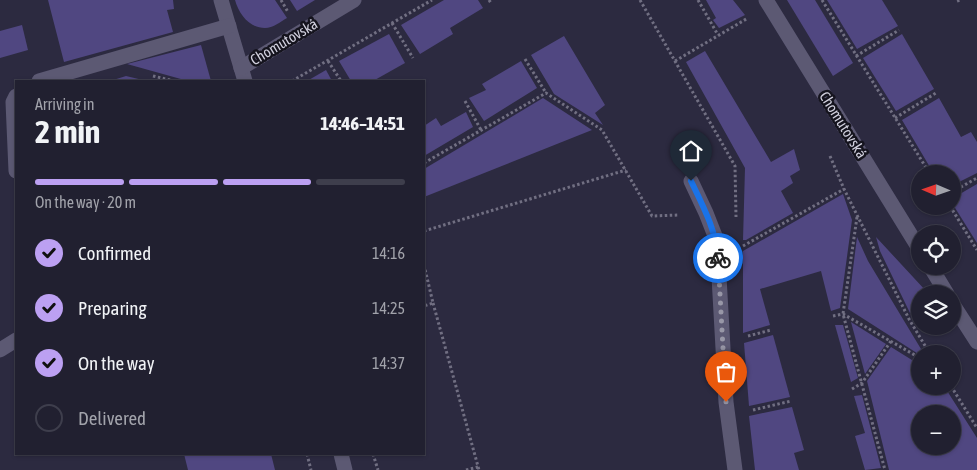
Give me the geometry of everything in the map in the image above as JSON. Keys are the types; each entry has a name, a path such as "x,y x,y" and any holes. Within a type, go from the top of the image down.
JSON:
{"street":[{"path":"221,0 243,75"},
{"name":"Chomutovská","path":"243,75 354,0"},
{"name":"Chomutovská","path":"766,0 911,235"},
{"path":"42,80 229,26"},
{"path":"15,98 13,102 15,148"},
{"path":"691,181 717,242 726,402 734,470"},
{"path":"961,316 977,342"},
{"path":"0,350 15,341"},
{"path":"341,455 345,470"}],"path":[{"path":"294,80 432,0"},
{"path":"640,0 735,166 736,222"},
{"path":"698,0 718,35"},
{"path":"822,0 925,165"},
{"path":"748,12 754,22"},
{"path":"675,61 750,16"},
{"path":"392,23 413,58"},
{"path":"856,56 899,30"},
{"path":"525,59 546,93 602,130 652,216 706,213"},
{"path":"328,61 340,80"},
{"path":"425,161 546,93"},
{"path":"896,118 936,93"},
{"path":"465,101 481,130"},
{"path":"829,153 844,189 909,320 924,345"},
{"path":"425,231 626,170"},
{"path":"961,187 977,178"},
{"path":"737,249 844,189"},
{"path":"956,215 977,250"},
{"path":"858,217 844,314 886,470"},
{"path":"425,269 478,468 466,470"},
{"path":"425,306 434,303"},
{"path":"833,316 844,314 911,353"},
{"path":"747,336 771,330"},
{"path":"852,389 862,383 891,341"},
{"path":"957,395 977,428"},
{"path":"744,412 791,401"},
{"path":"307,455 311,470"},
{"path":"373,455 378,470"}],"shaded area":[{"path":"48,0 173,0 174,9 167,10 173,32 64,62"},
{"path":"235,0 275,0 287,18 268,28 254,26 242,15"},
{"path":"290,0 315,0 297,11"},
{"path":"444,0 478,0 483,8 450,28 453,34 420,54 401,25"},
{"path":"706,0 733,0 745,15 719,28 713,20 716,18"},
{"path":"787,0 815,0 853,63 833,76"},
{"path":"827,0 882,0 898,26 857,49"},
{"path":"22,25 28,50 0,58 0,31"},
{"path":"389,34 405,63 375,80 350,80 339,61"},
{"path":"902,34 934,89 896,111 863,58"},
{"path":"564,36 605,105 595,113 603,125 554,94 531,55"},
{"path":"201,45 211,80 184,80 127,64"},
{"path":"705,51 771,162 794,149 800,170 790,176 793,183 781,191 793,213 746,240 743,240 745,168 686,62"},
{"path":"521,61 537,88 484,121 469,98 486,90 482,84"},
{"path":"326,70 331,80 309,80"},
{"path":"126,76 143,80 113,80"},
{"path":"543,98 592,130 425,197 425,168"},
{"path":"939,98 961,137 971,132 977,142 977,173 961,181 961,165 929,165 902,120"},
{"path":"466,112 473,127 425,155 425,125 436,118 441,126"},
{"path":"977,184 977,243 960,215 961,193"},
{"path":"843,194 852,220 840,308 831,311 821,271 760,289 770,325 743,333 743,251"},
{"path":"857,237 868,261 919,345 911,345 911,349 848,309"},
{"path":"876,237 920,285 911,285 910,313 880,251"},
{"path":"851,322 886,344 865,374"},
{"path":"835,325 843,325 858,378 851,382"},
{"path":"773,335 790,397 749,406 744,343"},
{"path":"891,347 911,359 911,395 950,395 956,405 911,405 911,455 961,455 961,413 977,438 977,470 889,470 867,381"},
{"path":"862,395 881,468 865,470 855,436 865,433 854,396"},
{"path":"792,407 804,450 794,453 799,470 755,470 749,416"},
{"path":"184,455 271,455 275,470 188,470"}],"way so far":[{"path":"718,258 726,402"}],"route":[{"path":"691,181 717,242 718,258"}]}
